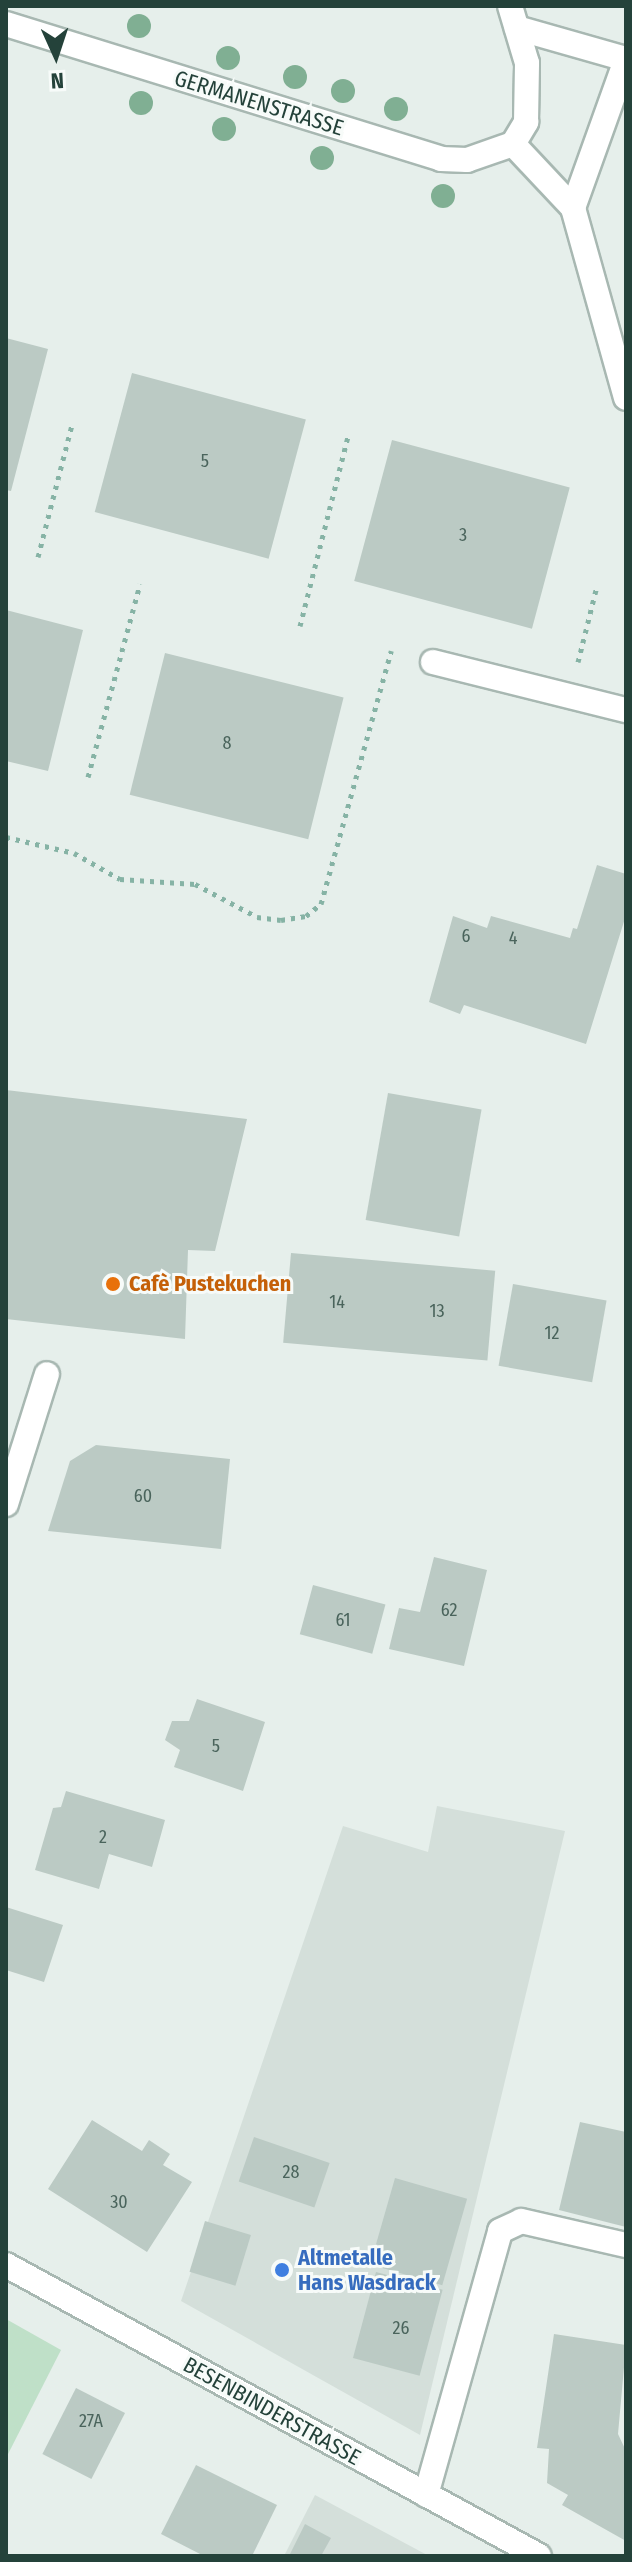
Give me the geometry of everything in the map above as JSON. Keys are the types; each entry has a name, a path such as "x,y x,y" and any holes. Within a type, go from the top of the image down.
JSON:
{"street":[{"path":"514,17 626,59 573,208"},
{"path":"514,17 527,63 529,100 526,122 513,144 573,208 626,398"},
{"name":"GERMANENSTRASSE","path":"6,24 441,159 467,160 513,144"},
{"path":"433,662 626,710"},
{"path":"6,1504 47,1374"},
{"path":"426,2495 500,2231 521,2221 626,2245"},
{"name":"BESENBINDERSTRASSE","path":"6,2265 539,2556"}],"path":[{"path":"38,557 72,425"},
{"path":"300,626 349,433"},
{"path":"88,777 140,584"},
{"path":"570,696 597,586"},
{"path":"6,837 74,853 120,879 195,884 257,917 306,916 321,904 391,651"}],"shaded area":[{"path":"437,1806 565,1831 420,2435 181,2301 343,1826 428,1852"},
{"path":"315,2495 429,2556 284,2556"}],"green space":[{"path":"6,2319 61,2350 6,2458"}],"building":[{"path":"6,338 48,349 11,491 6,490"},
{"path":"132,373 306,420 269,559 95,512"},
{"path":"392,440 570,488 532,629 354,581"},
{"path":"6,610 83,630 48,771 6,761"},
{"path":"165,653 344,698 308,839 130,795"},
{"path":"597,865 626,874 626,915 586,1044 464,1005 460,1014 429,1002 453,916 487,928 491,916 570,938 573,928 577,929"},
{"path":"6,1090 247,1119 215,1251 188,1250 185,1339 6,1319"},
{"path":"388,1093 482,1109 459,1237 366,1220"},
{"path":"291,1253 495,1271 487,1361 283,1343"},
{"path":"513,1284 607,1300 592,1382 499,1366"},
{"path":"96,1445 230,1459 221,1549 48,1531 70,1461"},
{"path":"434,1557 487,1570 464,1666 389,1649 399,1608 420,1612"},
{"path":"313,1585 385,1604 372,1654 300,1634"},
{"path":"197,1699 265,1722 243,1791 174,1767 180,1750 165,1740 172,1721 189,1721"},
{"path":"66,1791 165,1820 152,1867 109,1854 99,1889 35,1870 53,1808 61,1807"},
{"path":"6,1907 63,1925 44,1982 6,1970"},
{"path":"92,2120 142,2151 149,2140 170,2154 163,2165 192,2182 147,2252 48,2189"},
{"path":"580,2122 626,2132 626,2227 559,2210"},
{"path":"254,2137 330,2163 314,2207 239,2181"},
{"path":"395,2178 467,2199 442,2285 370,2265"},
{"path":"205,2221 251,2235 235,2286 190,2272"},
{"path":"376,2272 443,2290 420,2376 353,2358"},
{"path":"554,2334 626,2345 618,2434 626,2451 626,2541 562,2505 568,2495 547,2483 549,2449 537,2448"},
{"path":"76,2388 125,2413 91,2479 42,2454"},
{"path":"196,2465 277,2505 252,2556 204,2556 161,2534"},
{"path":"305,2524 331,2538 321,2556 289,2556"}],"place":[{"name":"Cafè Pustekuchen","path":"113,1284"},
{"name":"Altmetalle Hans Wasdrack","path":"282,2270"}]}
